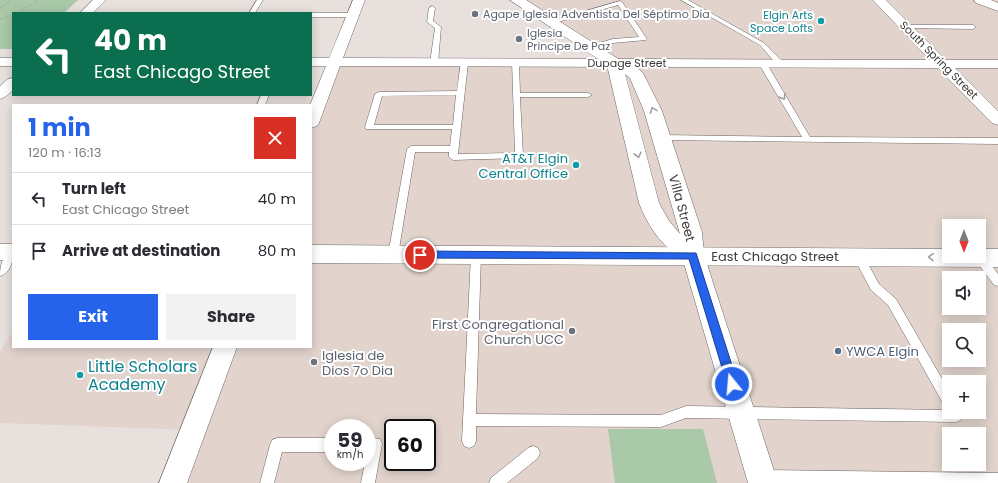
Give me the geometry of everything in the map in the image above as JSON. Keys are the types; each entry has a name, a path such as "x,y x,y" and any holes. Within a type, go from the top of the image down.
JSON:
{"main road":[{"name":"Villa Street","path":"517,0 614,63 630,70 637,76 653,111 691,231 693,239 692,255"},
{"name":"Villa Street","path":"614,63 649,203 654,215 671,240 692,255"},
{"path":"0,252 12,254"},
{"name":"East Chicago Street","path":"312,254 692,255 989,258"},
{"path":"692,255 762,480"}],"street":[{"path":"87,12 100,0"},
{"path":"312,120 359,0"},
{"name":"South Spring Street","path":"879,0 998,120"},
{"path":"980,0 998,7"},
{"path":"0,62 12,62"},
{"name":"Dupage Street","path":"312,62 998,64"},
{"path":"0,94 12,83"},
{"path":"173,483 225,348"}],"lane":[{"path":"253,12 260,0"},
{"path":"684,0 762,44 781,64"},
{"path":"551,22 620,3 644,39 613,41 590,47"},
{"path":"432,8 430,22 438,27 434,63"},
{"path":"312,15 353,15"},
{"path":"906,27 973,27"},
{"path":"464,63 453,157 519,156 515,63"},
{"path":"763,64 808,140"},
{"path":"456,127 369,127 379,94 460,93"},
{"path":"516,95 588,95"},
{"path":"662,138 998,141"},
{"path":"393,255 411,149 454,149"},
{"path":"0,272 12,255"},
{"path":"469,441 476,255"},
{"path":"858,256 875,287 892,302 942,391"},
{"path":"989,258 998,282"},
{"path":"470,420 661,421 686,412 942,416"},
{"path":"267,483 278,445 324,444"},
{"path":"496,483 533,453"},
{"path":"368,483 370,471"},
{"path":"762,480 998,480"}],"path":[{"path":"0,8 8,3 9,0"},
{"path":"20,12 38,0"},
{"path":"0,19 12,15"}],"shaded area":[{"path":"517,0 998,0 998,483 173,483 193,430 0,423 0,351 12,333 12,348 312,348 312,120 334,62 613,63"}],"green space":[{"path":"0,0 78,0 65,12 12,12 12,49 0,49"},
{"path":"608,429 703,429 717,483 615,483"}],"place":[{"name":"Agape Iglesia Adventista Del Séptimo Día","path":"475,14"},
{"name":"Elgin Arts Space Lofts","path":"821,21"},
{"name":"Iglesia Principe De Paz","path":"519,39"},
{"name":"AT&T Elgin Central Office","path":"576,165"},
{"name":"First Congregational Church UCC","path":"572,331"},
{"name":"YWCA Elgin","path":"838,351"},
{"name":"Iglesia de Dios 7o Dia","path":"314,362"},
{"name":"Little Scholars Academy","path":"80,375"}],"route":[{"path":"420,255 692,255 732,384"}]}
